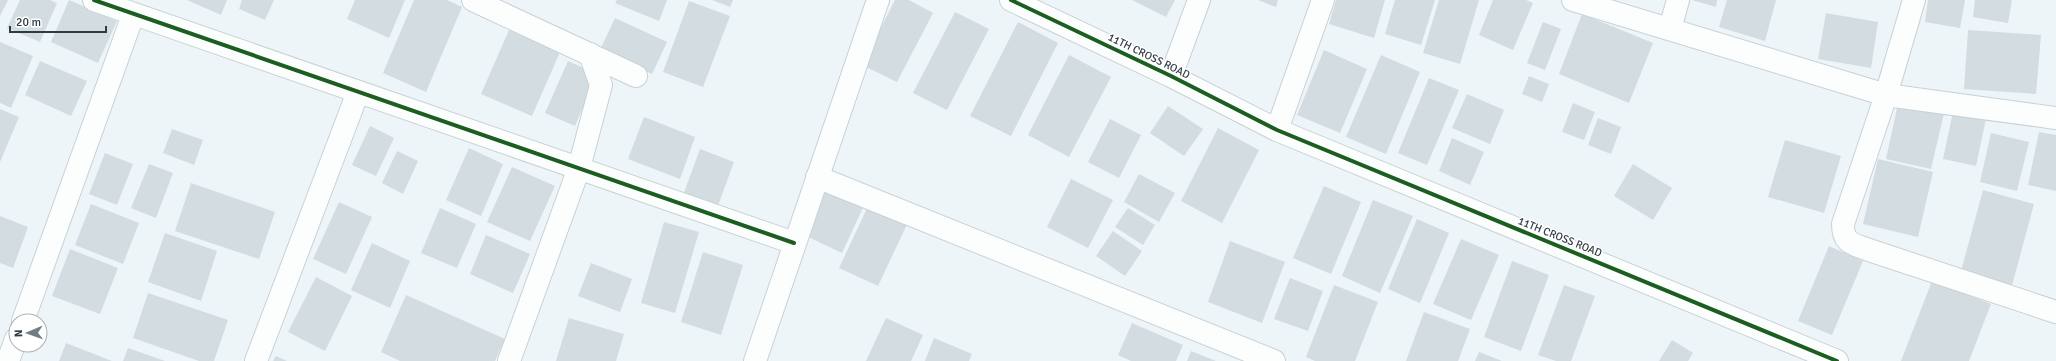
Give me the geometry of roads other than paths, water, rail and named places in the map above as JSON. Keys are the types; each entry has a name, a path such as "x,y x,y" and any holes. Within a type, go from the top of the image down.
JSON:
{"street":[{"path":"94,0 133,15 794,243"},
{"path":"473,0 636,76"},
{"path":"755,361 878,0"},
{"name":"11TH CROSS ROAD","path":"1011,0 1171,76 1277,130 1837,361"},
{"path":"1171,76 1199,0"},
{"path":"1277,130 1323,0"},
{"path":"1573,0 1886,95 2056,118"},
{"path":"1670,29 1678,0"},
{"path":"1914,0 1886,95 1843,224 1843,234 1848,242 2056,312"},
{"path":"26,313 133,15"},
{"path":"509,361 579,168 601,84 590,54"},
{"path":"256,361 358,92"},
{"path":"817,176 1274,361"}]}
